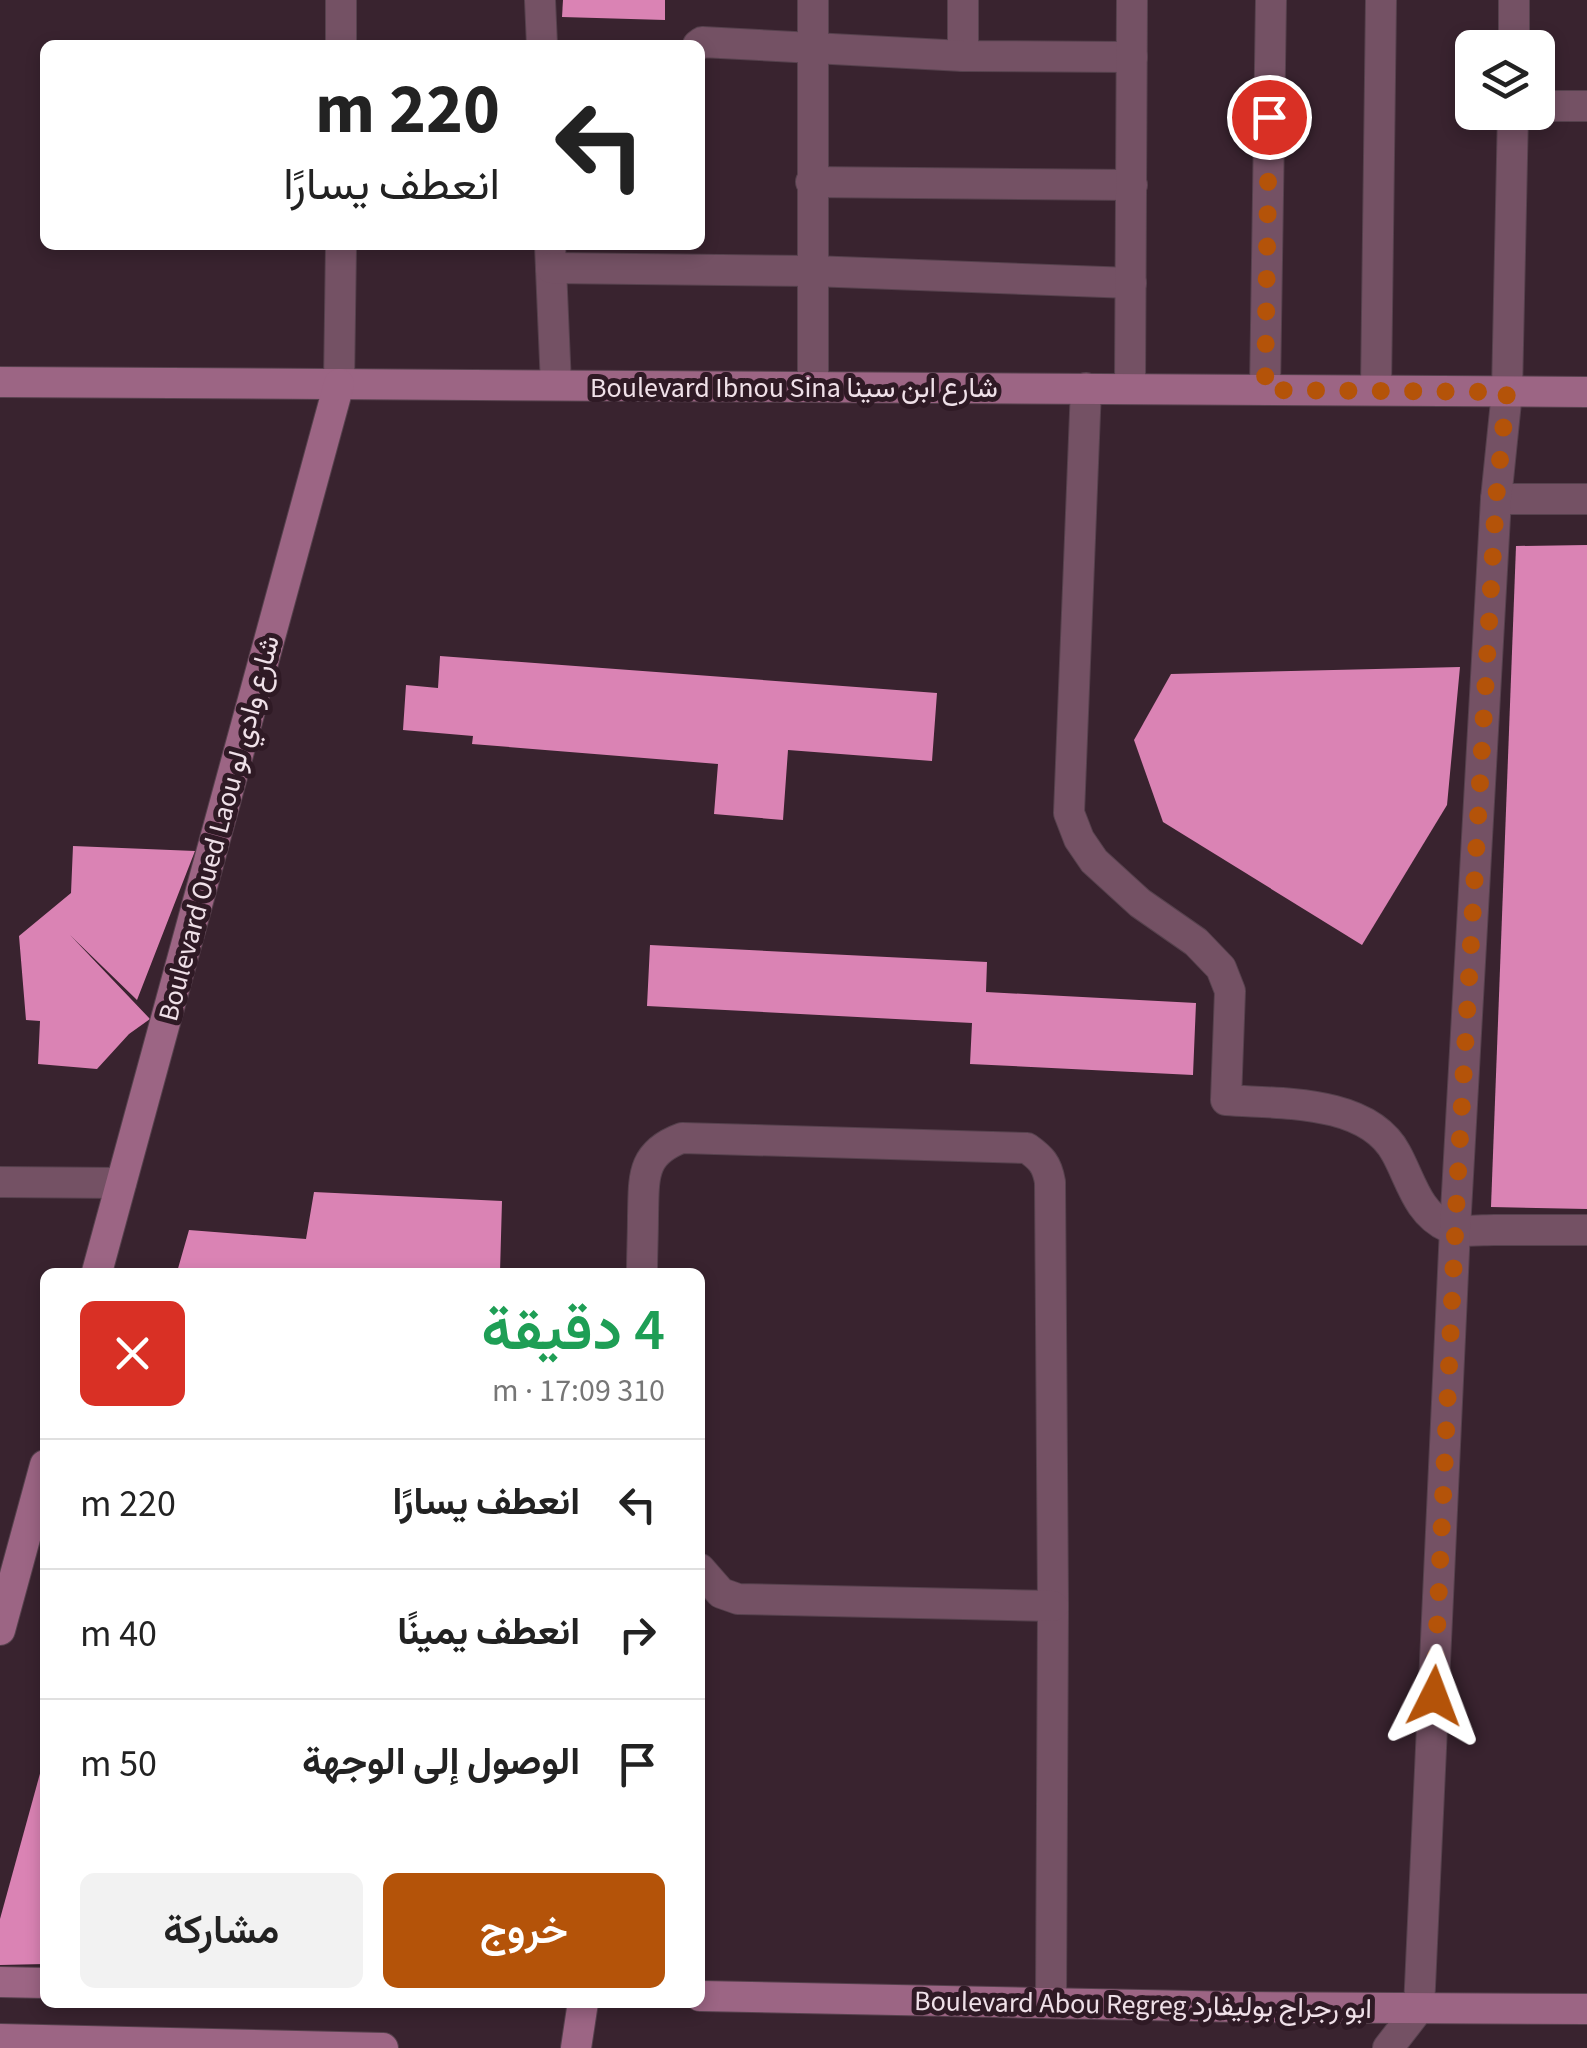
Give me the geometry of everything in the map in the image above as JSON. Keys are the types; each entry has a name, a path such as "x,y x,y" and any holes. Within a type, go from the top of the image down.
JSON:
{"main road":[{"name":"Boulevard Ibnou Sina شارع ابن سينا","path":"0,382 1587,392"},
{"name":"Boulevard Oued Laou شارع وادي لو","path":"98,1268 339,384"},
{"path":"0,1630 10,1561 40,1478"},
{"path":"0,1982 40,1983"},
{"name":"Boulevard Abou Regreg ابو رجراج بوليفارد","path":"705,1996 1587,2009"},
{"path":"576,2048 582,2008"},
{"path":"0,2040 383,2048"}],"street":[{"path":"340,0 341,40"},
{"path":"540,0 542,40"},
{"path":"812,0 812,387"},
{"path":"962,0 963,56"},
{"path":"1130,389 1132,0"},
{"path":"1265,390 1271,0"},
{"path":"1376,390 1382,0"},
{"path":"1514,0 1514,30"},
{"path":"705,42 963,56 1132,57"},
{"path":"1555,106 1587,106"},
{"path":"1388,2048 1419,2008 1455,1230 1496,499 1507,392 1513,130"},
{"path":"811,182 1132,185"},
{"path":"339,384 341,250"},
{"path":"556,386 551,256 692,257 812,271 1131,283"},
{"path":"1086,388 1069,813 1079,839 1094,861 1128,892 1196,942 1221,968 1230,991 1226,1100 1338,1111 1367,1123 1394,1149 1421,1206 1434,1219 1455,1230 1587,1230"},
{"path":"1496,499 1587,498"},
{"path":"642,1268 644,1174 664,1145 682,1138 1026,1148 1048,1166 1053,1606 1051,2004"},
{"path":"0,1182 121,1184"},
{"path":"705,1575 720,1592 738,1600 1053,1606"}],"building":[{"path":"563,0 665,0 665,20 562,17"},
{"path":"1587,545 1587,1209 1491,1207 1516,546"},
{"path":"440,656 937,693 932,761 788,750 783,820 714,814 718,764 472,744 473,736 403,730 406,685 438,688"},
{"path":"1460,667 1447,805 1362,945 1163,822 1134,740 1171,674"},
{"path":"73,846 195,851 137,1000 70,935 150,1019 129,1034 97,1069 38,1064 40,1021 26,1020 19,936 71,893"},
{"path":"650,945 987,962 986,992 1196,1003 1193,1075 970,1064 972,1023 647,1006"},
{"path":"314,1192 502,1201 500,1268 178,1268 189,1230 306,1239"},
{"path":"40,1774 40,1964 0,1965 0,1919"}],"route":[{"path":"1269,117 1265,390 1507,392 1496,499 1457,1191 1434,1696"}]}
